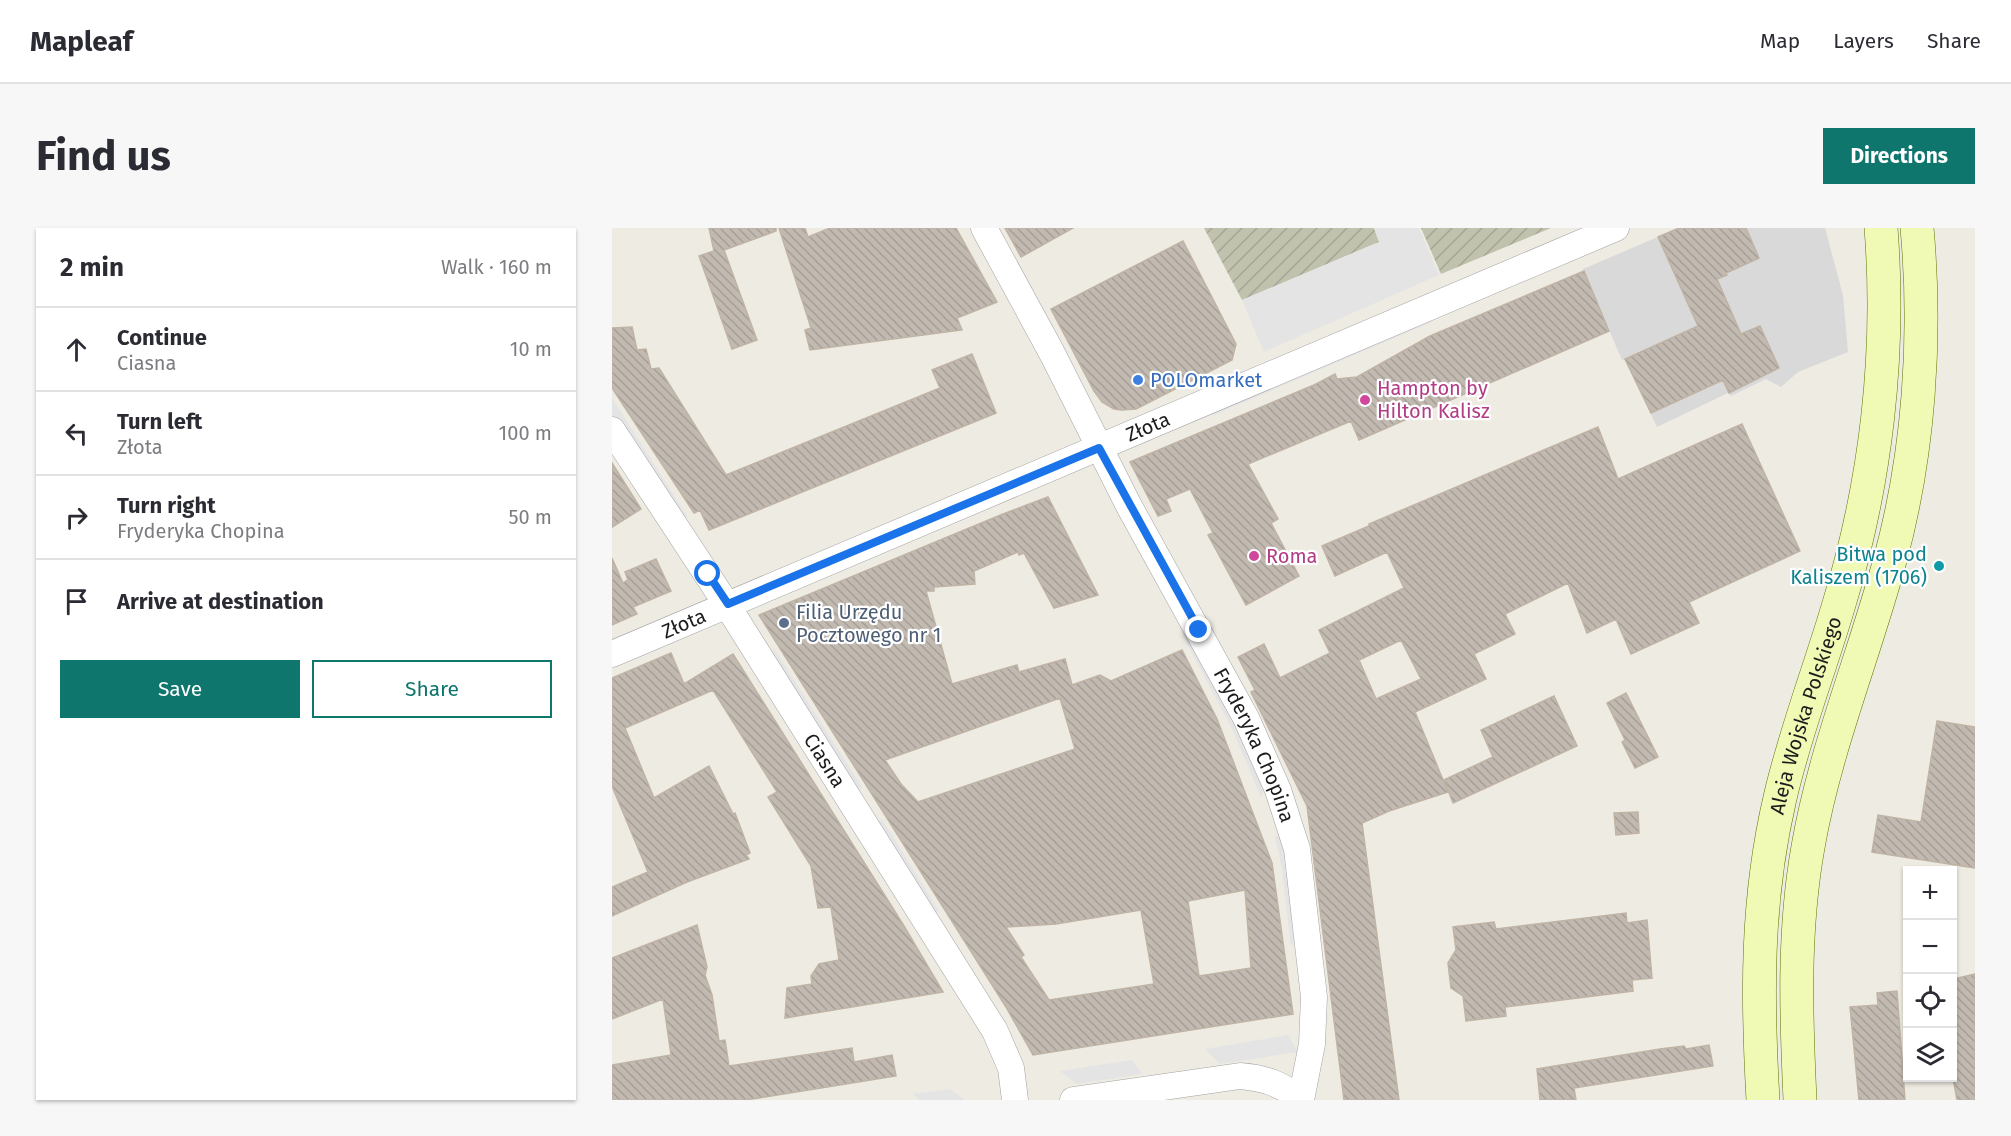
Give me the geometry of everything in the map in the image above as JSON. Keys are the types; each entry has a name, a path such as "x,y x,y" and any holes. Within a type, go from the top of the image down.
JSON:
{"main road":[{"name":"Aleja Wojska Polskiego","path":"1763,1100 1758,979 1765,881 1775,819 1792,752 1840,603 1867,489 1875,436 1883,346 1881,228"},
{"name":"Aleja Wojska Polskiego","path":"1800,1100 1796,1002 1802,885 1814,817 1828,762 1875,614 1891,558 1903,502 1912,437 1920,346 1917,228"}],"street":[{"name":"Fryderyka Chopina","path":"984,228 1053,355 1099,448 1246,718 1278,790 1297,849 1314,997 1312,1044 1301,1100"},
{"name":"Złota","path":"612,654 1616,228"},
{"name":"Ciasna","path":"612,430 728,604 995,1031 1011,1068 1016,1100"},
{"path":"1073,1100 1240,1076 1273,1081 1288,1089 1301,1100"}],"shaded area":[{"path":"1204,228 1374,228 1379,242 1242,300"},
{"path":"1374,228 1419,228 1439,275 1264,352 1242,300 1379,242"},
{"path":"1421,228 1551,228 1441,274"},
{"path":"1679,228 1825,228 1843,295 1848,352 1798,372 1781,387 1766,379 1731,396 1728,393 1657,427 1625,359 1622,360 1583,269"},
{"path":"1429,313 1432,322 1214,415 1210,406"},
{"path":"612,398 687,516 679,521 612,415"},
{"path":"1192,629 1268,780 1261,797 1232,729 1182,634"},
{"path":"773,647 862,787 853,794 774,670"},
{"path":"882,819 939,911 929,917 873,826"},
{"path":"1284,833 1300,935 1291,946 1282,869 1275,837"},
{"path":"1288,1035 1298,1052 1220,1064 1205,1049"},
{"path":"1132,1060 1142,1074 1077,1084 1060,1071"},
{"path":"950,1089 965,1100 919,1100 913,1094"}],"building":[{"path":"709,228 776,228 776,231 724,250 757,340 732,349 699,256 714,251"},
{"path":"779,228 805,228 808,237 830,228 956,228 997,302 957,318 962,330 810,350 805,330 811,328"},
{"path":"1005,228 1073,228 1021,257"},
{"path":"1679,228 1746,228 1759,258 1717,279 1741,334 1760,326 1779,368 1729,393 1723,380 1651,413 1625,359 1698,326 1658,237"},
{"path":"1183,241 1236,344 1232,360 1136,409 1114,409 1102,402 1094,391 1051,309"},
{"name":"Hampton by Hilton Kalisz","path":"1584,271 1609,331 1359,440 1351,421 1248,464 1278,519 1271,523 1299,576 1246,605 1208,535 1213,533 1190,489 1166,499 1171,511 1158,516 1130,462 1314,385 1335,374 1337,379 1357,377 1430,336"},
{"path":"632,327 637,350 646,349 651,369 659,368 726,475 940,388 932,370 972,354 996,413 709,530 700,510 694,513 612,388 612,328"},
{"path":"1742,424 1800,551 1689,602 1699,623 1631,654 1616,619 1587,633 1568,583 1505,614 1515,634 1474,654 1486,679 1415,712 1448,792 1389,811 1362,823 1399,1100 1344,1100 1307,806 1251,692 1255,690 1238,657 1264,644 1280,678 1330,653 1319,630 1404,588 1387,552 1335,576 1322,546 1598,427 1618,479","holes":["1401,640 1421,679 1376,699 1359,660"]},
{"path":"612,463 641,509 612,527"},
{"path":"1048,497 1098,595 1054,608 1024,553 1019,555 1018,552 974,571 975,584 934,587 934,591 926,591 952,684 1017,665 1019,672 1065,659 1072,685 1100,675 1111,681 1182,650 1217,719 1272,863 1293,1014 1033,1055 1006,1007 759,615","holes":["1060,698 1075,749 918,802 901,784 885,760","1245,890 1251,968 1199,976 1188,901","1141,910 1154,984 1049,1000 1021,957 1024,955 1006,927 1056,924"]},
{"path":"612,558 623,583 628,580 625,572 656,559 671,591 633,607 637,614 612,625"},
{"path":"671,653 684,684 733,654 943,992 785,1018 787,988 812,984 811,976 819,964 839,960 831,907 818,908 811,866 768,797 777,792 713,690 625,728 654,798 709,766 733,814 735,813 750,853 746,855 749,859 687,882 612,916 612,887 648,872 612,786 612,678"},
{"path":"1626,693 1658,757 1635,768 1622,742 1625,740 1607,703"},
{"path":"1554,696 1577,746 1453,803 1444,780 1493,757 1481,730"},
{"path":"1937,721 1975,727 1975,868 1872,852 1878,815 1921,822"},
{"path":"1638,812 1639,833 1616,835 1614,813"},
{"path":"1626,913 1627,923 1647,920 1652,978 1632,980 1633,991 1505,1007 1506,1016 1466,1021 1463,996 1451,988 1448,963 1456,950 1453,927 1494,922 1496,929"},
{"path":"697,925 707,967 705,975 712,995 719,1041 725,1040 729,1066 852,1048 854,1062 892,1055 896,1076 746,1100 612,1100 612,1065 671,1055 663,999 612,1019 612,958"},
{"path":"1975,974 1975,1100 1957,1100 1954,1082 1957,1082 1957,978"},
{"path":"1897,991 1905,1100 1859,1100 1850,1007 1878,1005 1877,993"},
{"path":"1709,1045 1713,1066 1574,1088 1576,1100 1540,1100 1537,1069 1660,1049 1684,1046 1686,1049"}],"place":[{"name":"POLOmarket","path":"1138,380"},
{"name":"Hampton by Hilton Kalisz","path":"1365,400"},
{"name":"Roma","path":"1254,556"},
{"name":"Bitwa pod Kaliszem (1706)","path":"1939,566"},
{"name":"Filia Urzędu Pocztowego nr 1","path":"784,623"}],"route":[{"path":"708,574 728,604 1099,448 1199,630"}]}
